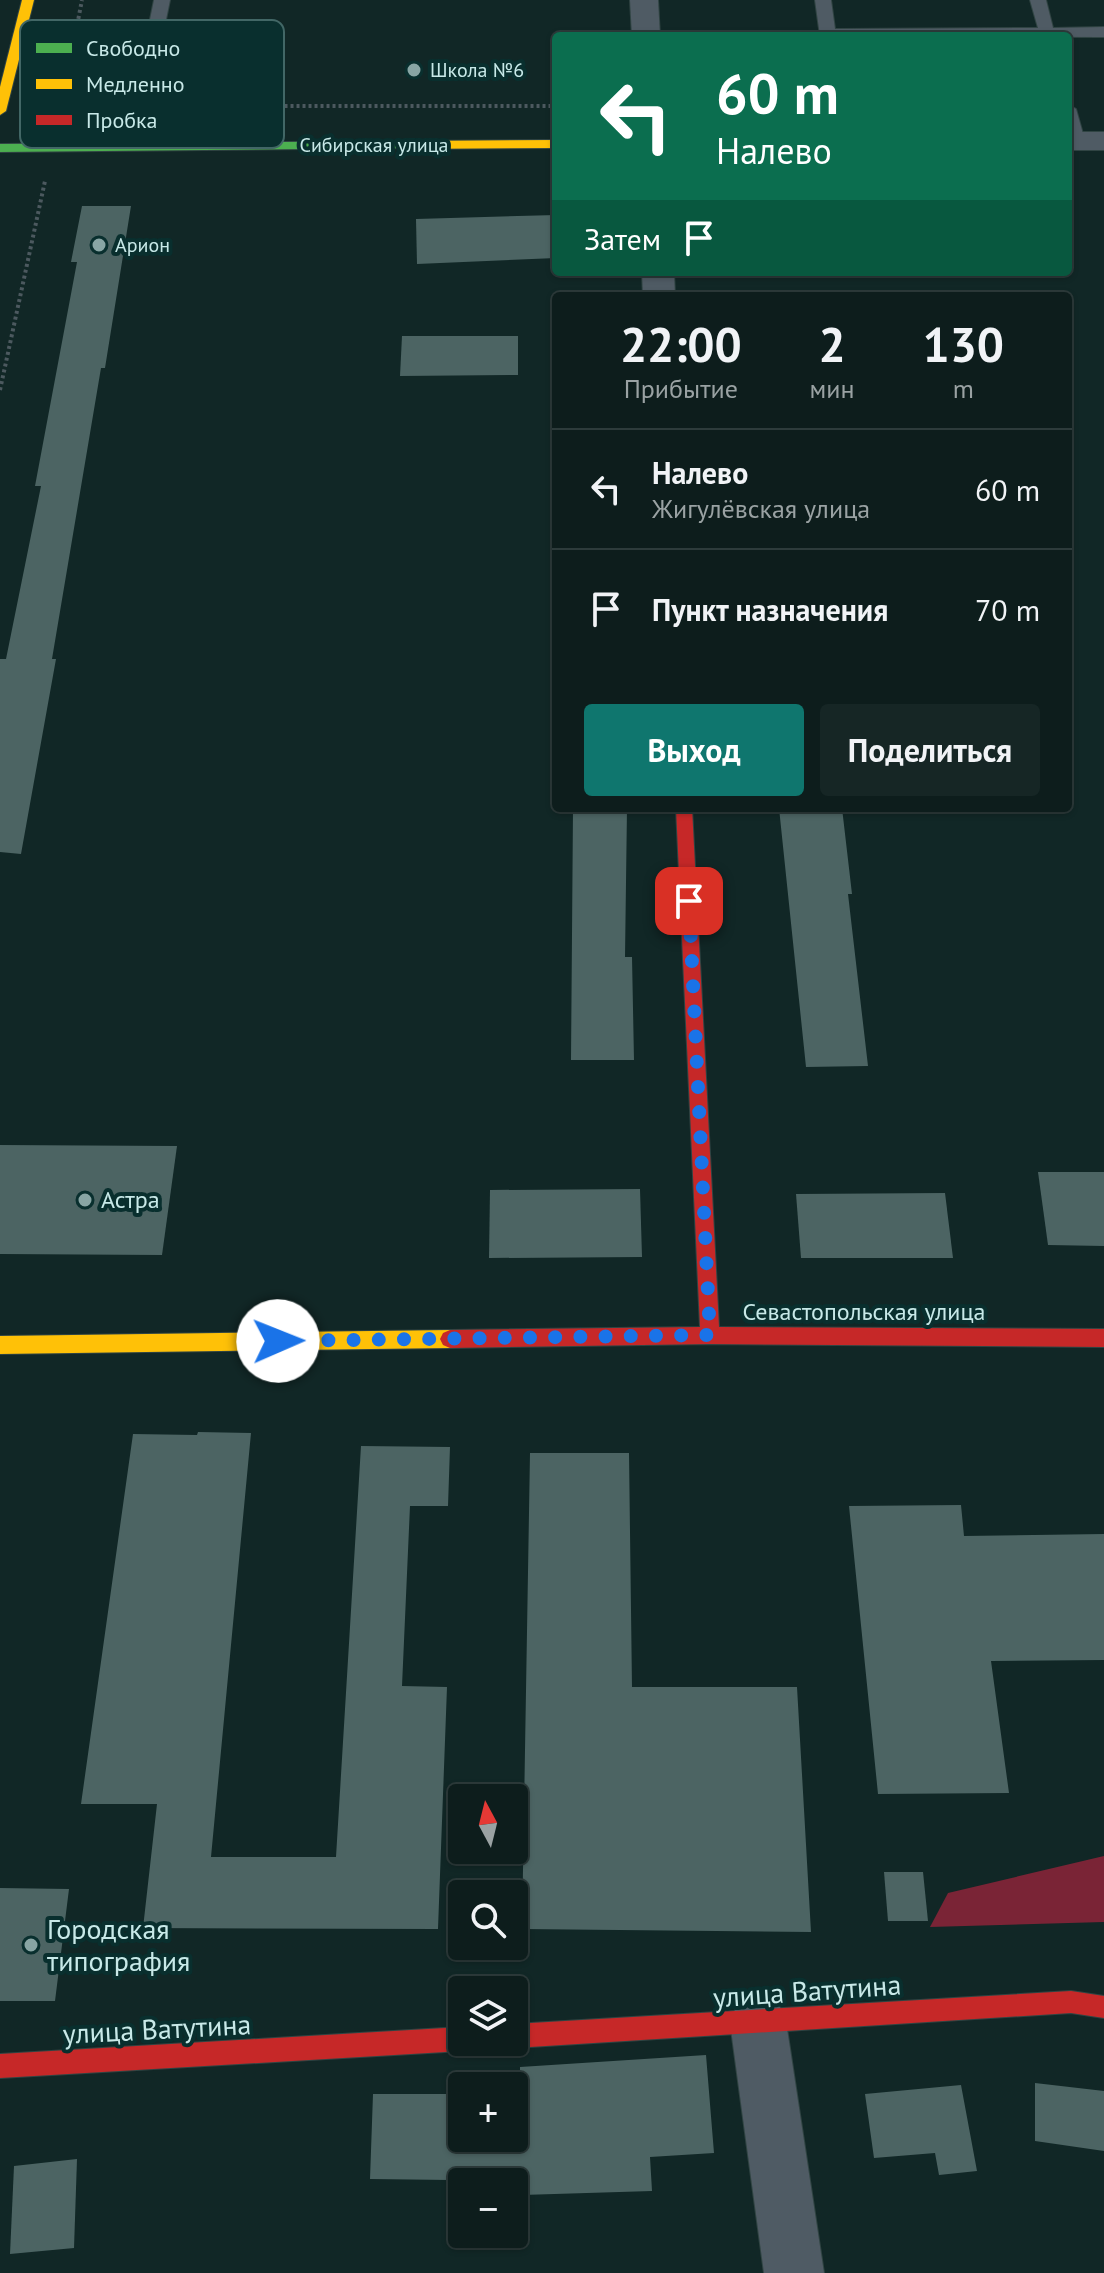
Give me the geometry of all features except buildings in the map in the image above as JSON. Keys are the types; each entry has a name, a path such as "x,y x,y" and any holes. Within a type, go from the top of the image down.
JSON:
{"street":[{"path":"23,20 28,0"},
{"path":"644,0 646,32"},
{"path":"0,111 20,32"},
{"name":"Сибирская улица","path":"284,146 552,144"},
{"name":"Сибирская улица","path":"0,148 20,148"},
{"path":"684,812 710,1335"},
{"name":"Севастопольская улица","path":"0,1345 710,1335 1104,1338"},
{"name":"улица Ватутина","path":"528,2035 1071,2002 1104,2007"},
{"path":"758,2022 794,2273"},
{"name":"улица Ватутина","path":"0,2066 448,2040"}],"lane":[{"path":"158,20 162,0"},
{"path":"823,0 828,32"},
{"path":"1038,0 1046,32"},
{"path":"1072,34 1104,32"},
{"path":"1072,118 1083,141"}],"path":[{"path":"78,20 82,0"},
{"path":"284,106 552,106"},
{"path":"0,390 53,148"}],"shaded area":[{"path":"1104,1856 1104,1922 930,1927 948,1893"}],"traffic: fast":[{"path":"284,146 408,145"},
{"path":"0,148 20,148"}],"traffic: slow":[{"path":"23,20 28,0"},
{"path":"0,111 20,32"},
{"path":"408,145 552,144"},
{"path":"0,1345 450,1339"}],"traffic: jam":[{"path":"684,812 710,1335"},
{"path":"450,1339 710,1335 1104,1338"},
{"path":"528,2035 1071,2002 1104,2007"},
{"path":"0,2066 448,2040"}],"place":[{"name":"Школа №6","path":"414,70"},
{"name":"Арион","path":"99,245"},
{"name":"Астра","path":"85,1200"},
{"name":"Городская типография","path":"31,1945"}],"route":[{"path":"278,1341 710,1335 689,901"}]}
